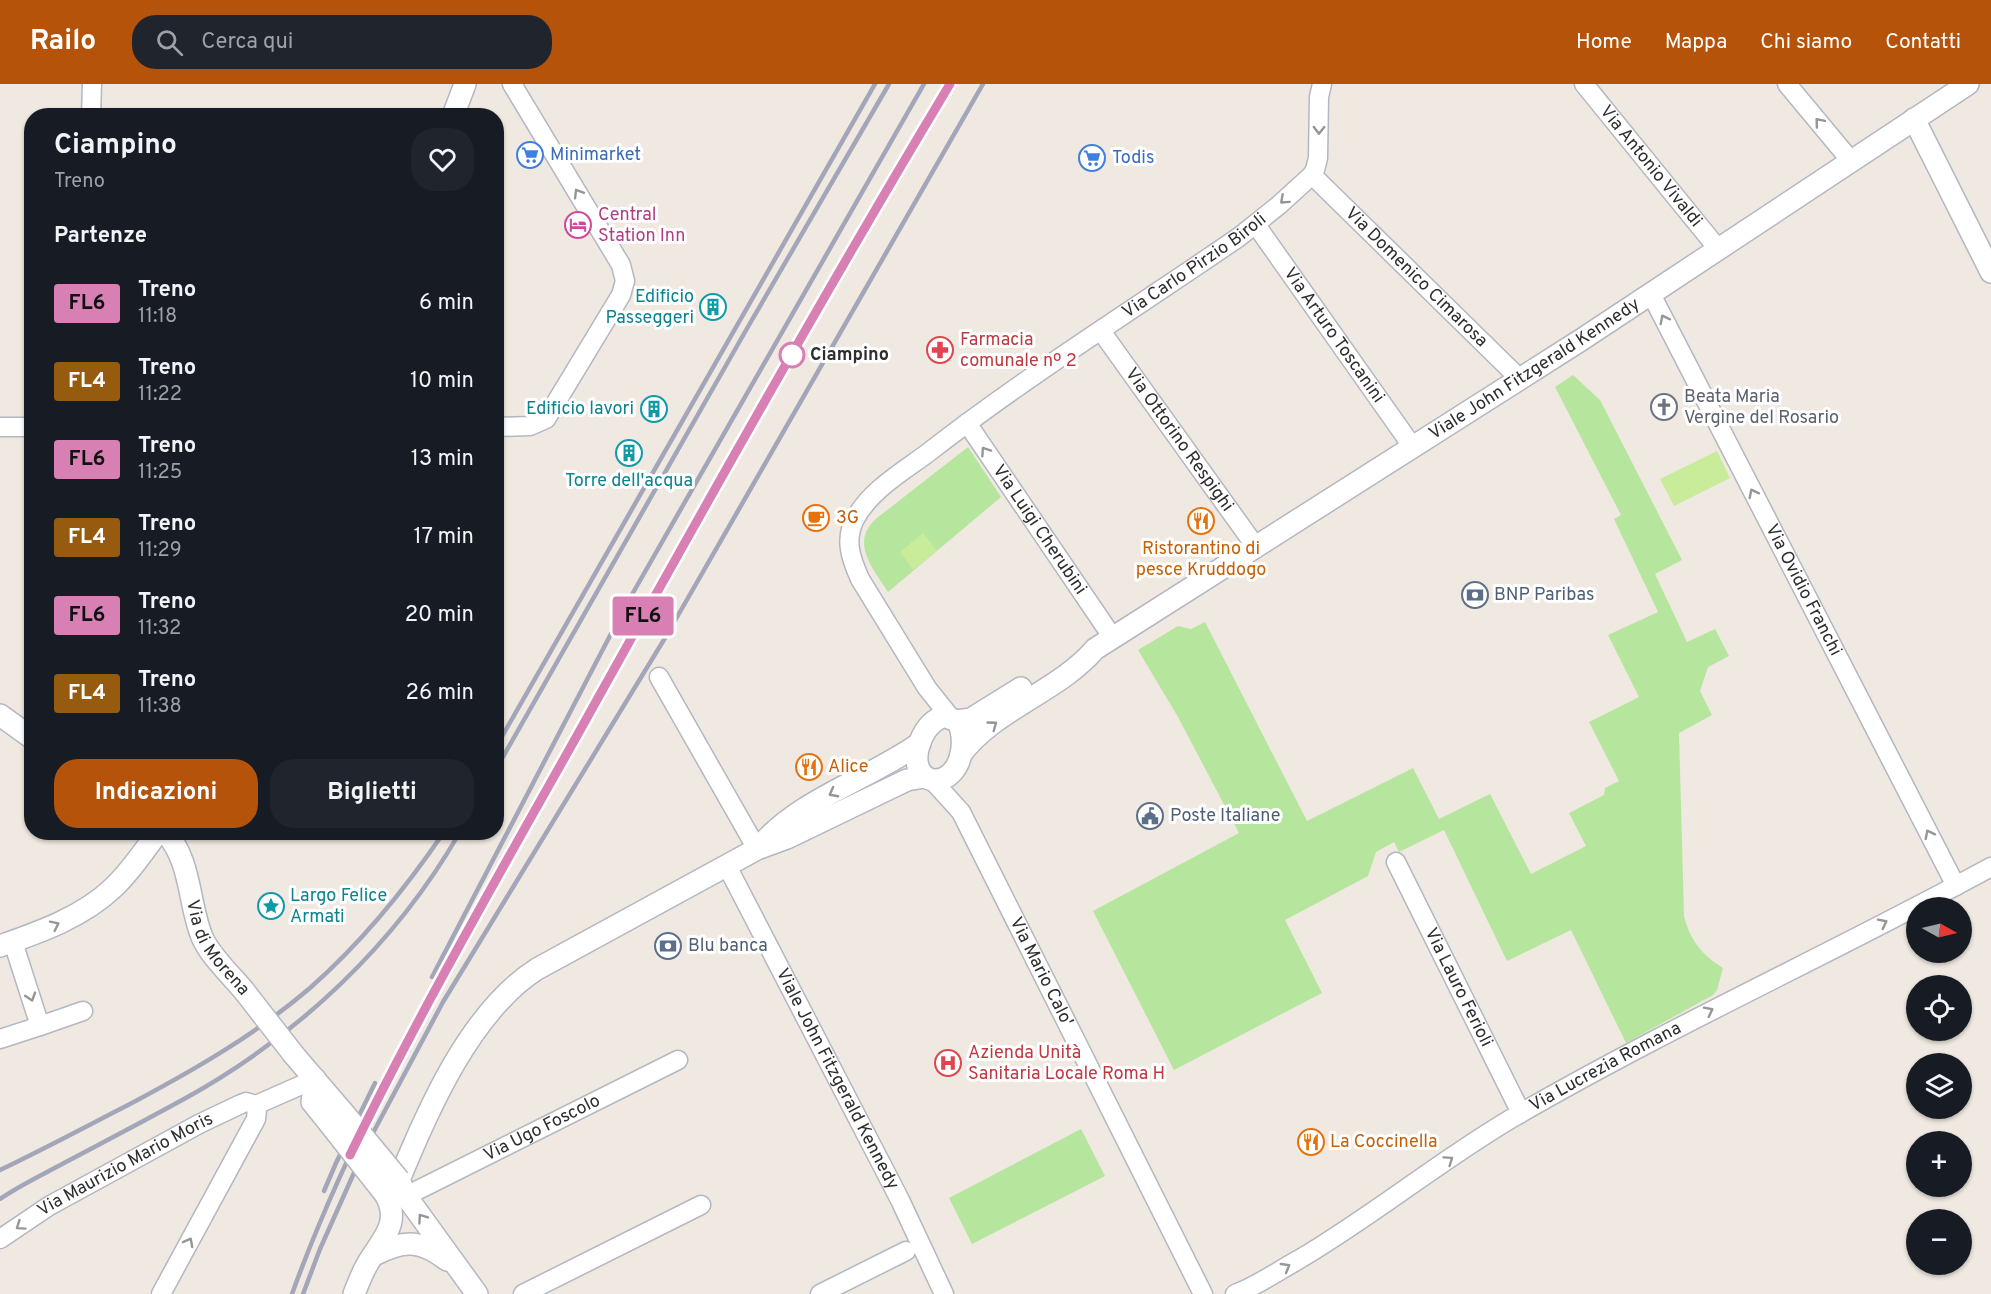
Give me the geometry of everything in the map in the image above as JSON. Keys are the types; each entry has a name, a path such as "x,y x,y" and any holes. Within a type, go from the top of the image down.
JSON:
{"street":[{"path":"91,108 92,84"},
{"path":"456,108 466,84"},
{"path":"504,427 530,426 541,422 549,414 621,295 625,281 621,265 512,84"},
{"path":"1312,175 1318,158 1319,97 1322,84"},
{"name":"Via Antonio Vivaldi","path":"1584,84 1719,250"},
{"path":"1787,84 1851,161"},
{"name":"Viale John Fitzgerald Kennedy","path":"958,762 979,735 1028,699 1083,664 1104,644 1520,379 1968,84"},
{"path":"1914,119 1991,272"},
{"name":"Via Carlo Pirzio Biroli","path":"927,688 853,564 849,537 855,518 861,509 886,485 967,423 1256,225 1312,175"},
{"name":"Via Domenico Cimarosa","path":"1312,175 1520,379"},
{"name":"Via Arturo Toscanini","path":"1256,225 1412,446"},
{"name":"Via Ovidio Franchi","path":"1651,294 1956,886"},
{"name":"Via Ottorino Respighi","path":"1101,331 1256,547"},
{"name":"Via Luigi Cherubini","path":"967,423 1104,644"},
{"path":"0,427 24,427"},
{"name":"Viale John Fitzgerald Kennedy","path":"954,720 971,719 1074,652 1104,644"},
{"path":"659,677 757,849"},
{"path":"354,1294 373,1256 387,1235 397,1190 416,1140 456,1062 482,1022 506,994 537,969 757,849 793,835 907,780 943,779 958,762 963,740 954,720 927,688"},
{"path":"924,735 927,688"},
{"path":"0,714 24,732"},
{"path":"928,778 918,766 916,759 924,735 933,721 942,717 954,720"},
{"path":"757,849 774,830 789,819 874,771 924,735"},
{"name":"Via Mario Calo'","path":"958,762 961,812"},
{"name":"Via Mario Calo'","path":"928,778 961,812 1203,1294"},
{"path":"40,1026 7,944 58,923 98,900 125,876 152,840"},
{"name":"Via di Morena","path":"171,840 185,868 197,923 206,945 315,1079 335,1117 397,1190 477,1294"},
{"name":"Via Lauro Ferioli","path":"1396,862 1521,1113"},
{"name":"Viale John Fitzgerald Kennedy","path":"727,866 900,1200 944,1294"},
{"name":"Via Lucrezia Romana","path":"1235,1294 1327,1243 1480,1138 1521,1113 1644,1044 1991,867"},
{"path":"0,1039 83,1011"},
{"name":"Via Ugo Foscolo","path":"397,1190 678,1060"},
{"name":"Via Maurizio Mario Moris","path":"0,1239 49,1206 199,1124 246,1102 256,1105 315,1079"},
{"path":"161,1294 256,1119 256,1105"},
{"path":"523,1294 701,1205"},
{"path":"373,1256 394,1245 413,1243 436,1252 456,1267"},
{"path":"820,1294 906,1251"}],"green space":[{"path":"1573,375 1600,400 1682,560 1655,574 1687,642 1715,629 1729,656 1708,667 1700,691 1712,715 1679,733 1684,916 1698,946 1723,968 1717,990 1713,995 1626,1043 1571,930 1507,961 1444,830 1399,852 1394,842 1376,852 1368,876 1285,920 1322,993 1174,1070 1093,911 1239,833 1178,717 1138,650 1178,626 1191,629 1205,622 1307,821 1413,768 1439,819 1490,794 1531,874 1586,846 1569,813 1604,795 1605,788 1619,781 1589,722 1639,697 1608,635 1658,612 1614,519 1621,515 1555,387"},
{"path":"968,447 1001,497 888,592 866,555 865,536 869,527 877,518"},
{"path":"1717,451 1730,478 1674,506 1660,479"},
{"path":"923,533 937,551 913,570 900,552"},
{"path":"1081,1129 1105,1176 972,1244 949,1198"}],"railway":[{"path":"504,733 875,84"},
{"path":"504,755 889,84"},
{"path":"504,839 626,605 924,84"},
{"path":"292,1294 347,1162 378,1097 445,970 747,431 950,84"},
{"path":"303,1294 320,1249 366,1146 443,1002 665,638 983,84"},
{"path":"0,1170 177,1078 268,1021 329,971 365,934 438,840"},
{"path":"0,1199 31,1180 184,1099 266,1047 304,1017 374,950 405,913 455,840"},
{"path":"432,977 503,840"},
{"path":"324,1191 375,1083"}],"train":[{"name":"FL6","path":"350,1155 429,999 635,631 805,331 950,84"}],"place":[{"name":"Minimarket","path":"530,155"},
{"name":"Todis","path":"1092,158"},
{"name":"Central Station Inn","path":"578,225"},
{"name":"Edificio Passeggeri","path":"713,307"},
{"name":"Farmacia comunale nº 2","path":"940,350"},
{"name":"Ciampino","path":"792,355"},
{"name":"Beata Maria Vergine del Rosario","path":"1664,407"},
{"name":"Edificio lavori","path":"654,409"},
{"name":"Torre dell'acqua","path":"629,453"},
{"name":"3G","path":"816,518"},
{"name":"Ristorantino di pesce Kruddogo","path":"1201,521"},
{"name":"BNP Paribas","path":"1475,595"},
{"name":"Alice","path":"809,767"},
{"name":"Poste Italiane","path":"1150,816"},
{"name":"Largo Felice Armati","path":"271,906"},
{"name":"Blu banca","path":"668,946"},
{"name":"Azienda Unità Sanitaria Locale Roma H","path":"948,1063"},
{"name":"La Coccinella","path":"1311,1142"}]}
